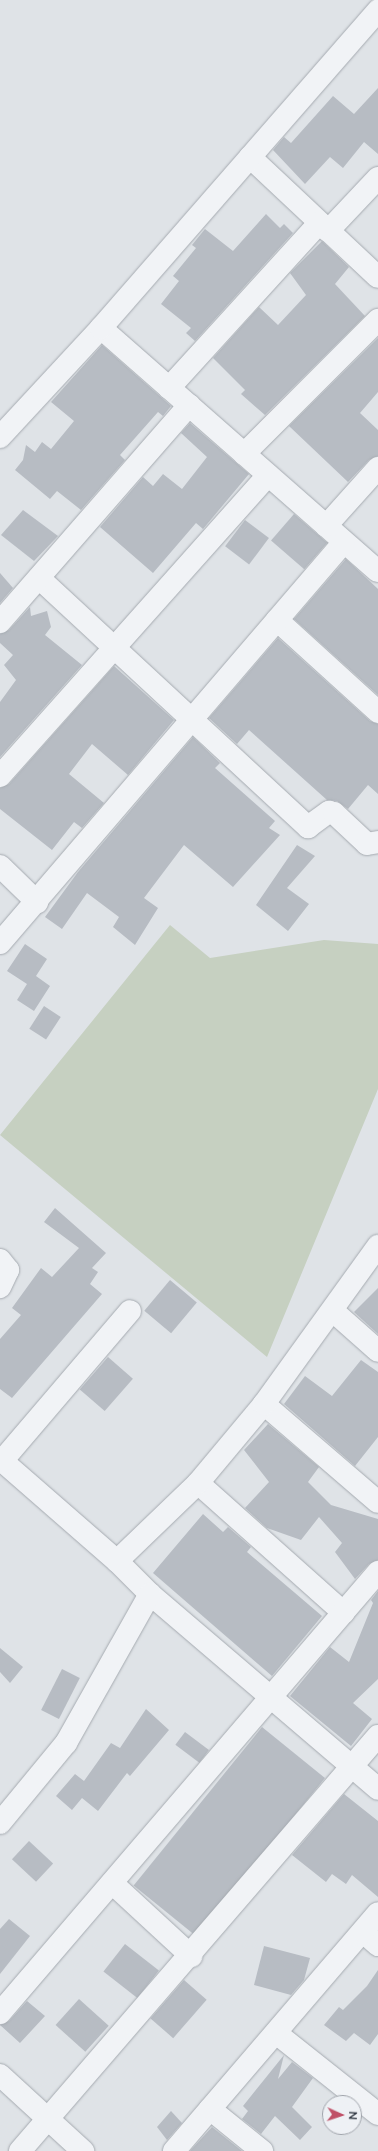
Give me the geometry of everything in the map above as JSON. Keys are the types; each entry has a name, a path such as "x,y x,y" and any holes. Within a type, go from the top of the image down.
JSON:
{"street":[{"path":"0,437 101,328 378,10"},
{"path":"250,157 378,277"},
{"path":"169,388 324,227 378,178"},
{"path":"244,454 378,320"},
{"path":"101,328 378,571"},
{"path":"0,622 188,405"},
{"path":"326,526 378,468"},
{"path":"0,776 268,475"},
{"path":"0,943 37,902 344,542"},
{"path":"39,578 308,827 329,812 334,813 367,844 378,842"},
{"path":"277,620 378,712"},
{"path":"0,866 37,902"},
{"path":"117,1561 198,1483 264,1404 334,1311 378,1246"},
{"path":"0,1260 8,1270 0,1287"},
{"path":"130,1311 1,1460 117,1561 150,1594 378,1789"},
{"path":"334,1311 378,1351"},
{"path":"264,1404 378,1502"},
{"path":"198,1483 344,1612"},
{"path":"0,2013 378,1572"},
{"path":"0,1823 66,1743 150,1594"},
{"path":"20,2151 191,1956 378,1736"},
{"path":"112,1883 191,1956"},
{"path":"174,2151 276,2033 370,1938 378,1914"},
{"path":"276,2033 378,2114"},
{"path":"0,2075 83,2151"},
{"path":"210,2109 262,2151"}],"green space":[{"path":"170,925 210,958 324,940 378,944 378,1089 267,1357 0,1135"}],"building":[{"path":"378,88 378,154 364,142 343,168 330,157 305,184 273,150 284,137 291,143 333,96 354,114"},
{"path":"266,214 280,228 284,224 293,233 195,341 186,333 191,328 161,304 179,281 173,276 196,248 192,245 205,229 233,251"},
{"path":"322,241 349,267 335,284 365,316 265,415 241,394 245,390 213,358 259,307 278,325 306,295 290,273"},
{"path":"378,338 378,392 360,413 378,430 378,456 369,460 348,482 289,426"},
{"path":"102,345 171,406 163,416 158,412 120,455 125,460 81,510 57,491 50,499 15,470 23,460 26,445 35,452 42,442 51,449 74,421 51,402"},
{"path":"190,423 249,474 203,529 196,523 153,573 100,527 143,477 153,486 163,474 182,489 207,457 181,433"},
{"path":"23,510 58,536 34,561 1,535"},
{"path":"294,514 327,543 304,569 271,540"},
{"path":"245,520 269,538 249,564 225,546"},
{"path":"346,559 378,589 378,695 294,619"},
{"path":"0,573 13,588 0,603"},
{"path":"30,607 31,616 47,611 51,627 45,635 82,665 0,757 0,702 16,680 4,665 13,655 0,643 0,634 9,630"},
{"path":"278,638 370,721 378,724 378,794 368,785 348,809 337,801 327,800 249,730 237,744 209,718"},
{"path":"114,666 174,720 128,775 92,744 69,774 104,803 82,828 74,822 52,850 0,809 0,788 9,784"},
{"path":"193,737 220,763 215,768 275,821 269,828 280,835 233,887 184,845 144,898 158,908 135,945 113,927 119,917 87,893 62,929 45,917 78,872"},
{"path":"297,845 315,856 287,888 309,904 288,931 256,905"},
{"path":"25,944 47,959 36,976 50,986 34,1011 17,1000 27,984 7,971"},
{"path":"44,1006 61,1017 46,1040 29,1029"},
{"path":"55,1208 106,1253 92,1268 98,1272 90,1284 102,1294 12,1398 0,1389 0,1339 21,1315 12,1308 41,1268 52,1277 79,1248 44,1222"},
{"path":"170,1280 197,1302 171,1333 144,1311"},
{"path":"378,1288 378,1334 354,1312"},
{"path":"108,1357 133,1379 105,1411 80,1389"},
{"path":"361,1360 378,1372 378,1437 355,1466 284,1404 305,1376 332,1396"},
{"path":"268,1424 319,1467 308,1482 331,1505 378,1519 378,1560 369,1564 355,1579 335,1552 342,1543 319,1517 301,1540 267,1528 245,1508 269,1482 244,1450"},
{"path":"203,1514 223,1532 228,1527 251,1547 247,1552 322,1616 272,1676 153,1573"},
{"path":"378,1591 378,1679 353,1703 372,1719 351,1746 290,1696 330,1647 349,1662 373,1603 371,1600"},
{"path":"0,1648 23,1667 10,1683 0,1672"},
{"path":"62,1669 80,1678 59,1719 41,1710"},
{"path":"146,1709 169,1730 130,1776 127,1773 98,1811 82,1798 72,1810 56,1796 75,1774 84,1781 111,1743 120,1748"},
{"path":"262,1727 325,1778 197,1937 134,1886"},
{"path":"185,1732 209,1750 199,1763 175,1745"},
{"path":"344,1794 378,1821 378,1897 352,1875 346,1884 332,1874 326,1882 292,1855"},
{"path":"29,1841 53,1864 36,1882 12,1859"},
{"path":"9,1919 30,1936 0,1974 0,1929"},
{"path":"125,1944 159,1970 137,1998 103,1972"},
{"path":"264,1946 310,1958 304,1980 291,1995 254,1985"},
{"path":"378,1970 378,2034 370,2045 354,2033 346,2041 324,2025 339,2007 343,2010 367,1986"},
{"path":"184,1980 207,2000 173,2038 151,2018"},
{"path":"79,1999 109,2026 85,2052 56,2025"},
{"path":"27,2001 45,2016 20,2043 0,2025 9,2021"},
{"path":"284,2055 278,2079 292,2062 313,2078 292,2107 312,2127 300,2140 275,2116 261,2134 242,2119 248,2111 243,2106"},
{"path":"171,2111 182,2123 167,2140 157,2127"},
{"path":"212,2127 242,2151 190,2151"}]}
